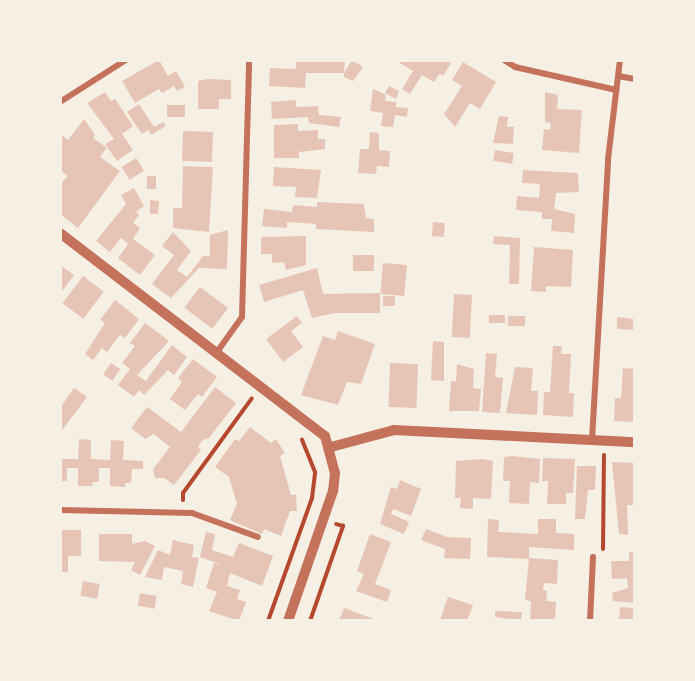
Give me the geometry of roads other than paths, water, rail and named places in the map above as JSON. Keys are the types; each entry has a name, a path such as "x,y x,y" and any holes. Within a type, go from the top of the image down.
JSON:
{"street":[{"path":"60,102 126,60"},
{"path":"217,352 242,317 249,60"},
{"path":"504,60 515,67 616,90"},
{"path":"592,440 608,159 620,60"},
{"path":"618,75 635,80"},
{"path":"60,233 314,425 331,447 335,473 328,507 288,621"},
{"path":"331,447 394,430 635,442"},
{"path":"60,510 182,512 258,537"},
{"path":"590,621 593,557"}]}
